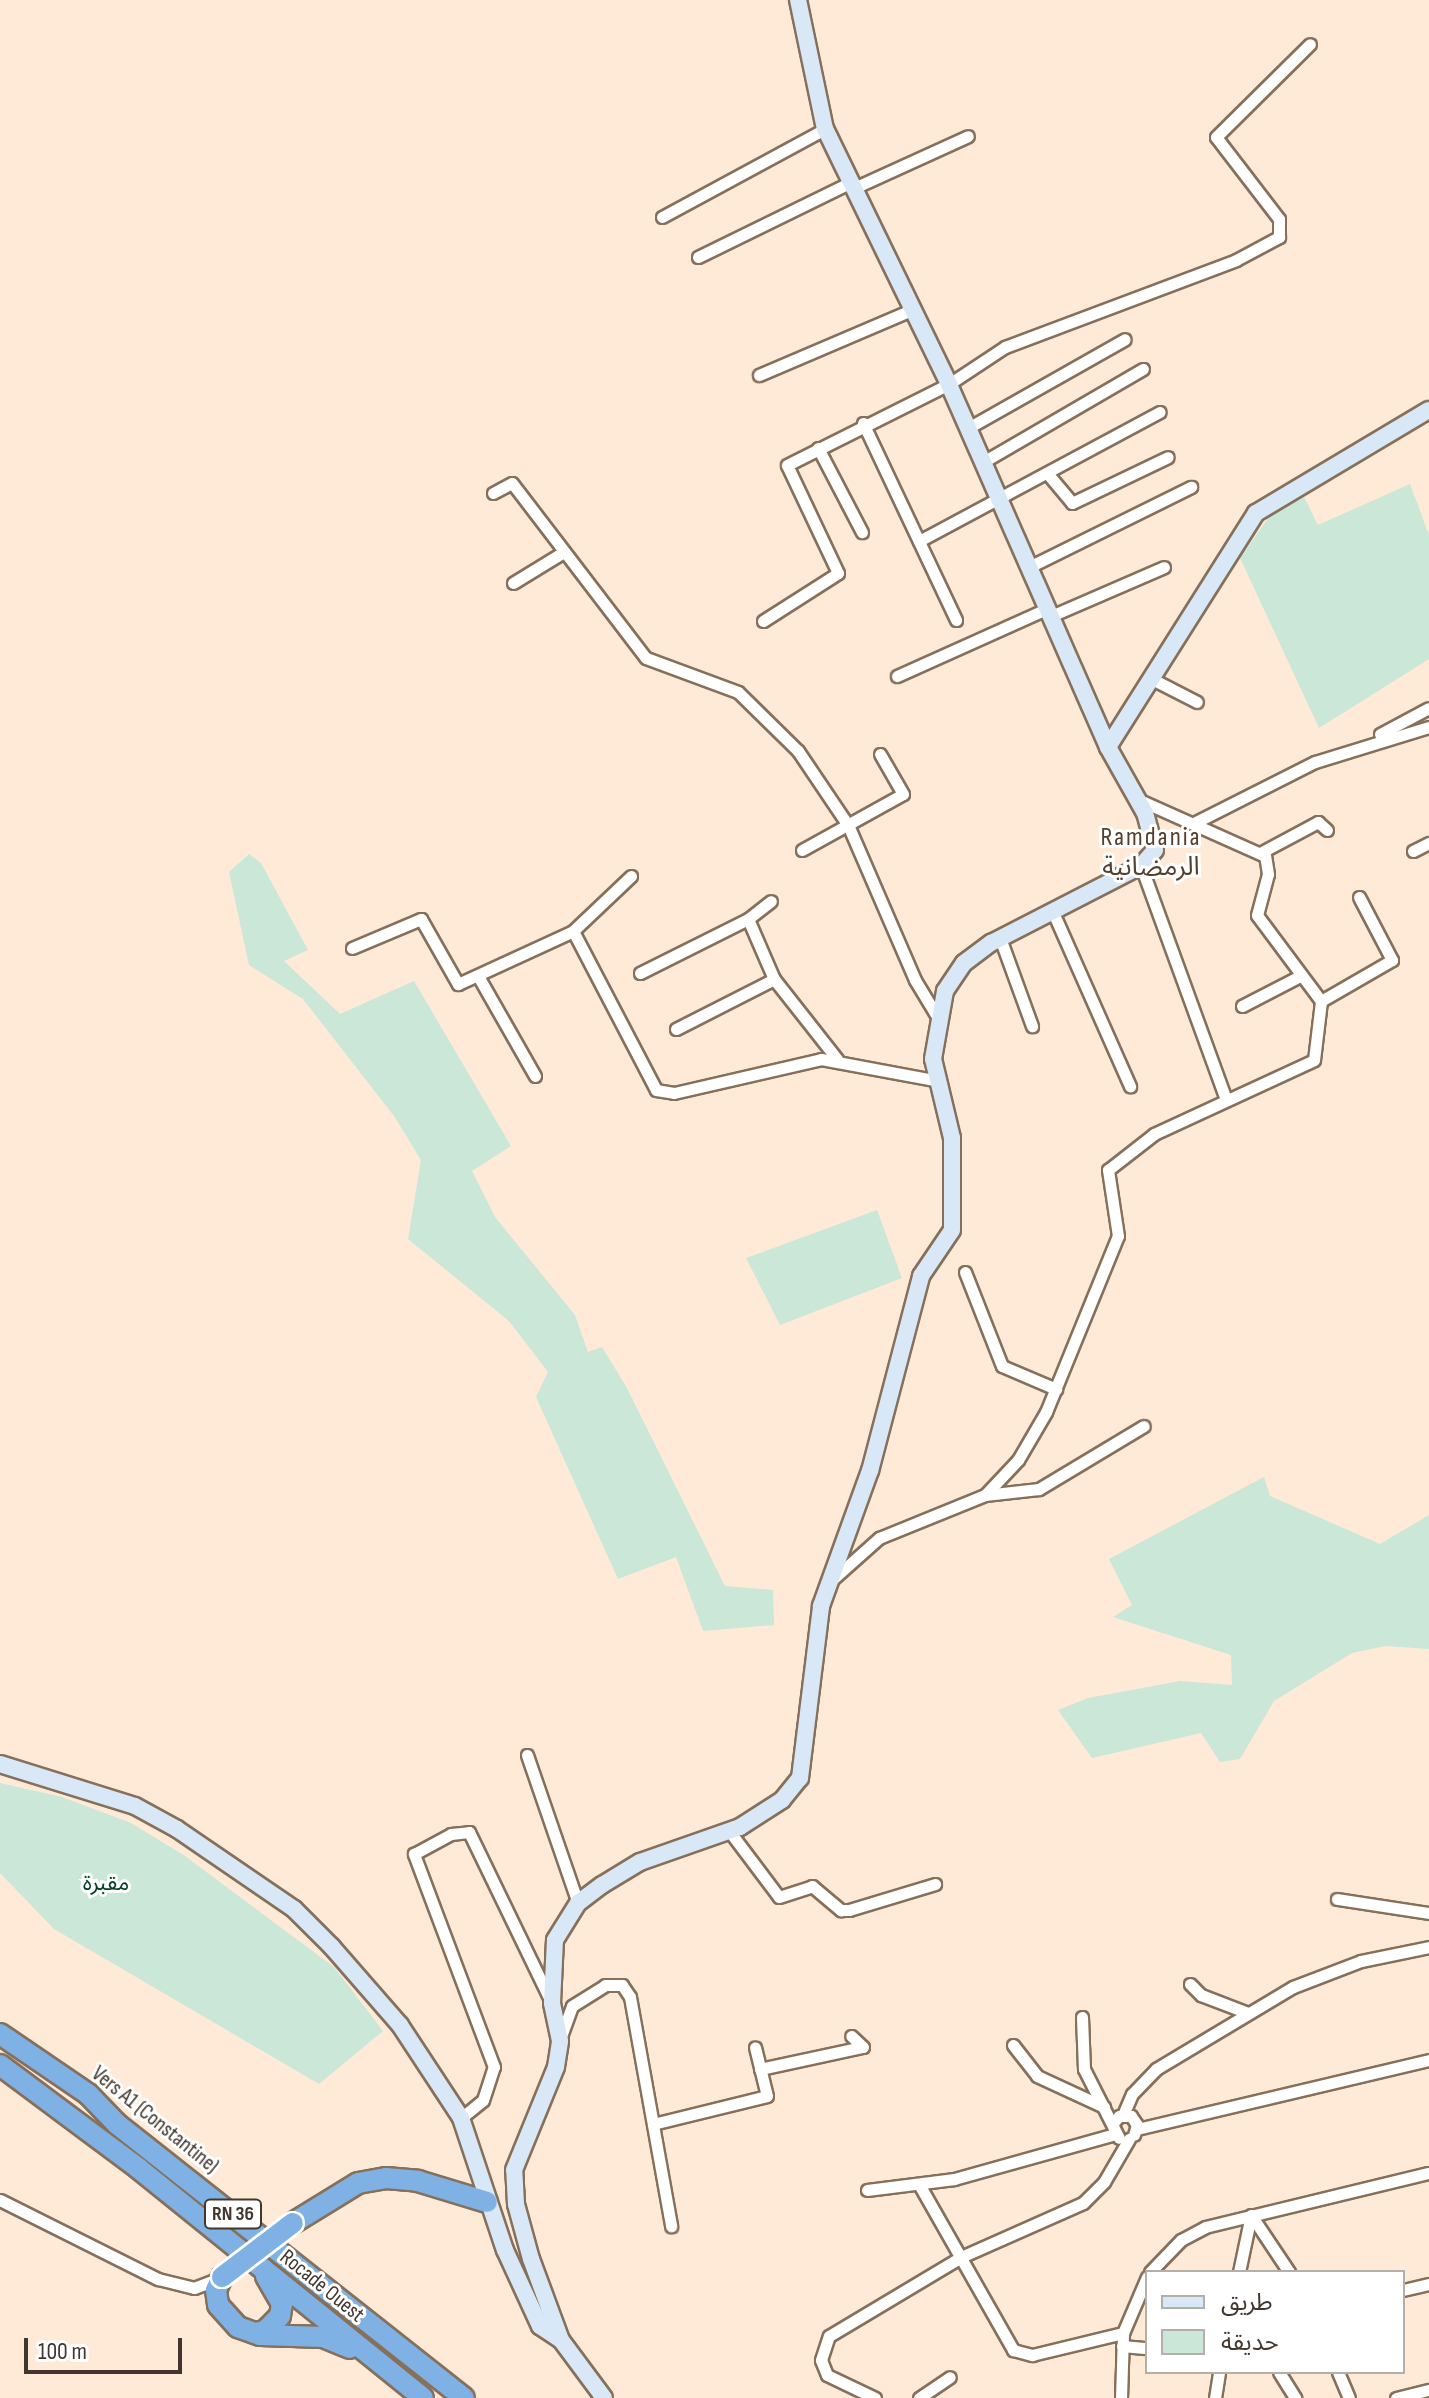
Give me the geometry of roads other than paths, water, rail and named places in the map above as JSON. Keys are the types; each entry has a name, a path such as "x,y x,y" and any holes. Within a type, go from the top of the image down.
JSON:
{"highway":[{"path":"0,2019 53,2070"},
{"name":"Vers A1 (Constantine)","path":"0,2034 53,2070 464,2398"},
{"name":"Rocade Ouest","path":"0,2065 71,2115 423,2398"},
{"path":"381,2363 323,2337 248,2332 218,2305 216,2290 222,2277 293,2223 358,2183 386,2178 418,2181 487,2202"},
{"path":"248,2332 273,2326 282,2304 256,2264"}],"street":[{"path":"552,2003 555,1940 578,1903 640,1862 730,1832 782,1800 800,1778 813,1654 829,1582 870,1471 921,1276 952,1230 952,1138 933,1059 945,991 964,963 1000,938 1141,866 1155,850 1137,799 1108,747 949,384 825,129 798,0"},
{"path":"763,621 838,573 786,469 863,423 949,384 1005,347 1236,260 1279,237 1279,219 1216,137 1310,44"},
{"path":"662,217 825,129"},
{"path":"698,257 852,185 968,136"},
{"path":"759,375 914,309"},
{"path":"968,428 1125,339"},
{"path":"983,462 1143,369"},
{"path":"1108,747 1154,680 1256,513 1429,410"},
{"path":"919,541 1160,412"},
{"path":"863,423 956,620"},
{"path":"818,448 862,532"},
{"path":"1047,473 1072,503 1168,457"},
{"path":"493,493 512,483 562,553 646,658 738,692 768,717 798,751 848,825 915,980 938,1018"},
{"path":"1029,567 1191,487"},
{"path":"513,583 562,553"},
{"path":"897,676 1164,567"},
{"path":"1154,680 1197,702"},
{"path":"1366,743 1429,708"},
{"path":"1194,823 1315,762 1366,743 1429,727"},
{"path":"802,850 904,792 880,754"},
{"path":"985,1495 1018,1460 1056,1389 1118,1236 1108,1170 1154,1134 1225,1097 1314,1060 1321,1001 1257,915 1269,866 1260,853 1137,799"},
{"path":"1260,853 1318,822 1327,830"},
{"path":"1413,851 1429,843"},
{"path":"1141,866 1225,1097"},
{"path":"352,948 421,919 458,984 573,931 631,876"},
{"path":"1321,1001 1392,960 1359,897"},
{"path":"640,973 748,919 771,901"},
{"path":"1052,910 1130,1086"},
{"path":"748,919 774,979 837,1059"},
{"path":"573,931 656,1090 674,1093 837,1059 940,1081"},
{"path":"1000,938 1032,1026"},
{"path":"478,976 535,1076"},
{"path":"1242,1006 1300,976"},
{"path":"676,1029 774,979"},
{"path":"965,1272 1002,1366 1056,1389"},
{"path":"829,1582 879,1538 985,1495 1039,1489 1144,1426"},
{"path":"527,1755 578,1903"},
{"path":"0,1764 135,1806 232,1864 294,1909 369,1986 461,2118 487,2202 540,2326 561,2340"},
{"path":"461,2118 483,2100 494,2067 414,1854 451,1834 469,1832 552,2003 560,2041"},
{"path":"730,1832 779,1897 812,1886 841,1910 849,1910 935,1884"},
{"path":"1337,1899 1429,1913"},
{"path":"1117,2124 1132,2094 1156,2069 1248,2013 1326,1972 1429,1947"},
{"path":"1190,1984 1201,1995 1248,2013"},
{"path":"604,2398 561,2340 531,2259 516,2204 514,2170 548,2095 560,2041 572,2006 605,1985 622,1985 630,1997 671,2226"},
{"path":"1082,2017 1084,2069 1104,2107 1117,2124 1133,2134 1429,2060"},
{"path":"760,2069 863,2047 851,2036"},
{"path":"1013,2045 1037,2076 1104,2107"},
{"path":"653,2124 767,2096 755,2047"},
{"path":"867,2190 920,2186 1134,2118 1133,2134 1104,2182 1083,2203 961,2257 837,2330 824,2344 821,2360 827,2375 875,2398"},
{"path":"1152,2270 1181,2240 1205,2227 1429,2173"},
{"path":"920,2186 1007,2343 1022,2354 1123,2333"},
{"path":"0,2200 158,2279 194,2288 218,2305"},
{"path":"1239,2270 1251,2215"},
{"path":"1251,2215 1288,2270"},
{"path":"194,2288 222,2277"},
{"path":"1121,2398 1123,2333 1145,2281"},
{"path":"1405,2290 1429,2284"},
{"path":"1122,2346 1145,2348"},
{"path":"1215,2398 1219,2374"},
{"path":"1280,2374 1295,2398"},
{"path":"1339,2374 1349,2398"},
{"path":"919,2398 950,2377"},
{"path":"1396,2398 1429,2390"}],"district":[{"name":"Ramdania الرمضانية","path":"1151,853"}],"park label":[{"name":"مقبرة","path":"106,1884"}]}
